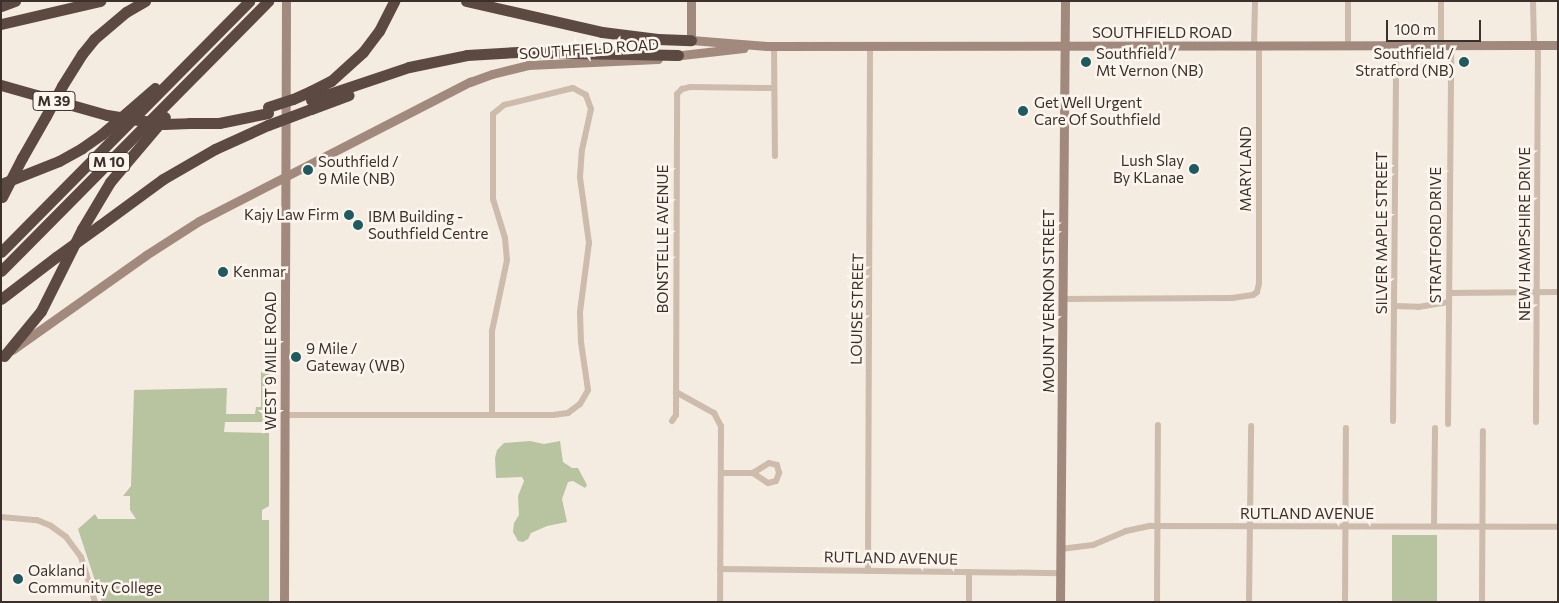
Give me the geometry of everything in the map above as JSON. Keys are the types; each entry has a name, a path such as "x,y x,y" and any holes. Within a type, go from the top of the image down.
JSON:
{"highway":[{"path":"1,6 15,1"},
{"path":"1,24 100,1"},
{"path":"1,197 62,86 82,54 94,39 126,12 146,1"},
{"name":"M 10","path":"1,252 249,1"},
{"name":"M 10","path":"1,271 218,54 268,1"},
{"path":"1,299 162,180 293,100 311,100 363,52 379,32 394,1"},
{"path":"466,1 602,32 658,39 691,40"},
{"path":"268,115 311,100 410,73 424,65 461,56 499,52 678,55"},
{"path":"2,357 42,311 82,229 110,182 218,54"},
{"path":"1,184 60,161 82,148 195,57"},
{"name":"M 39","path":"1,85 107,115 154,123 220,123 268,115"}],"main road":[{"path":"691,1 691,40"},
{"name":"MOUNT VERNON STREET","path":"1060,602 1065,1"},
{"name":"WEST 9 MILE ROAD","path":"284,602 286,6"},
{"name":"SOUTHFIELD ROAD","path":"691,40 770,46 1451,47 1558,45"},
{"name":"SOUTHFIELD ROAD","path":"2,357 173,236 286,175 431,101 492,74 528,65 652,60 678,55 770,46"}],"street":[{"name":"MARYLAND","path":"1062,299 1232,298 1257,292 1259,283 1255,1"},
{"path":"1348,1 1348,46"},
{"path":"1441,1 1441,46"},
{"name":"NEW HAMPSHIRE DRIVE","path":"1534,1 1536,45 1536,422"},
{"path":"770,46 774,88 775,156"},
{"name":"LOUISE STREET","path":"868,571 870,46"},
{"name":"SILVER MAPLE STREET","path":"1393,421 1396,46"},
{"name":"STRATFORD DRIVE","path":"1448,424 1451,47"},
{"path":"284,415 564,415 577,408 587,393 588,379 581,342 580,318 589,242 580,177 591,104 584,92 573,88 504,105 493,114 494,199 505,238 507,260 492,331 492,414"},
{"name":"BONSTELLE AVENUE","path":"672,421 676,415 676,99 682,89 774,88"},
{"path":"1448,293 1558,292"},
{"path":"1394,306 1418,306 1448,302"},
{"path":"676,392 710,410 720,421 722,432 720,602"},
{"path":"1157,602 1158,425"},
{"path":"1249,602 1251,426"},
{"path":"1345,602 1346,428"},
{"path":"1434,526 1435,428"},
{"path":"1482,602 1483,431"},
{"path":"721,472 753,473"},
{"path":"1,517 37,520 61,533 81,557 95,602"},
{"name":"RUTLAND AVENUE","path":"1061,549 1080,548 1126,531 1158,525 1558,527"},
{"name":"RUTLAND AVENUE","path":"720,569 1061,574"},
{"path":"969,572 969,602"}],"green space":[{"path":"261,372 269,373 269,419 266,422 225,422 224,432 269,433 269,506 262,510 262,520 269,520 269,602 102,602 78,529 95,514 98,519 136,519 130,510 130,496 123,496 131,486 134,390 227,388 226,414 255,414 256,407 261,407"},
{"path":"530,441 544,444 560,441 563,462 572,468 578,468 587,485 585,488 573,481 568,482 562,499 567,522 547,526 531,533 528,539 523,542 518,541 513,532 514,523 519,515 518,496 524,481 522,477 496,478 495,458 497,450 504,443"},
{"path":"1392,535 1437,535 1437,602 1392,602"}],"place":[{"name":"Southfield / Mt Vernon (NB)","path":"1086,62"},
{"name":"Southfield / Stratford (NB)","path":"1464,62"},
{"name":"Get Well Urgent Care Of Southfield","path":"1023,111"},
{"name":"Lush Slay By KLanae","path":"1194,169"},
{"name":"Southfield / 9 Mile (NB)","path":"308,170"},
{"name":"Kajy Law Firm","path":"349,215"},
{"name":"IBM Building - Southfield Centre","path":"358,225"},
{"name":"Kenmar","path":"223,272"},
{"name":"9 Mile / Gateway (WB)","path":"296,357"},
{"name":"Oakland Community College","path":"18,579"}]}
